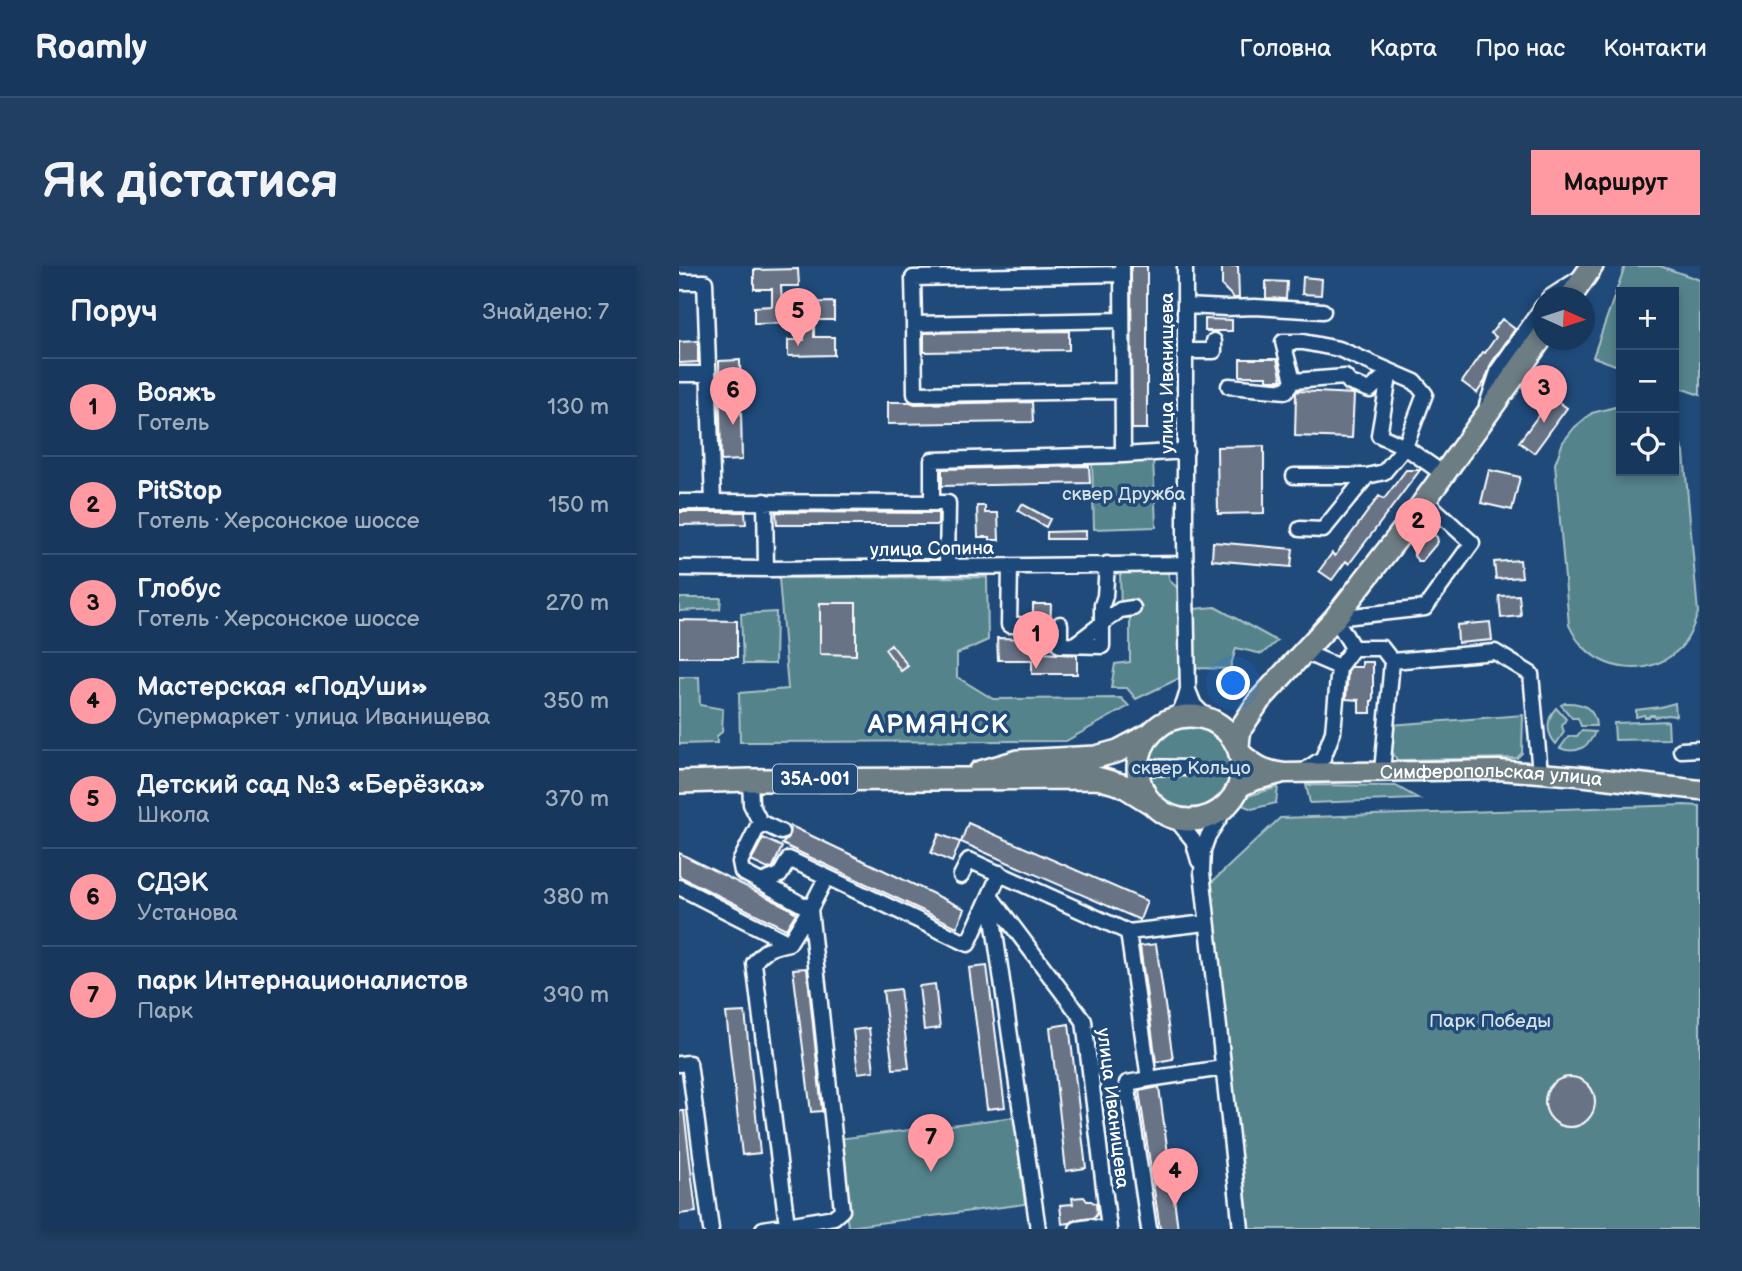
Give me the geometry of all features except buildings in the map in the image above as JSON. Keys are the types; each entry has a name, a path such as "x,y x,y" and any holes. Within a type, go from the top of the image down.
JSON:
{"highway":[{"path":"1578,287 1590,270"},
{"path":"1239,749 1241,728 1259,701 1335,618 1426,501 1532,350"},
{"path":"1173,718 1184,715 1208,718 1232,716 1259,701"},
{"name":"35А-001","path":"952,778 1018,761 1096,758 1118,751 1173,718"},
{"path":"1175,818 1190,820 1217,813 1234,796 1242,776 1243,764 1239,749 1227,730 1208,718"},
{"path":"1150,734 1143,744 1137,767 1143,792 1151,803"},
{"name":"35А-001","path":"679,782 1097,778 1122,785 1166,815 1175,818"}],"main road":[{"name":"Симферопольская улица","path":"1239,749 1257,766 1268,771 1292,774 1499,769 1700,790"},
{"name":"Симферопольская улица","path":"1234,796 1253,781 1292,774"}],"street":[{"name":"улица Иванищева","path":"1173,718 1183,708 1188,690 1185,266"},
{"path":"1123,391 915,394 913,278 1122,270 1123,391 1123,455"},
{"path":"1565,287 1590,270"},
{"path":"679,282 705,282 713,502"},
{"path":"1185,306 1227,301 1255,307 1323,311"},
{"path":"913,324 1122,320"},
{"path":"1479,425 1499,369 1532,321"},
{"path":"1186,351 1214,351 1214,341"},
{"path":"1229,386 1286,391 1293,381 1283,342 1303,342 1339,349 1415,382 1425,394 1405,447 1384,472 1367,476 1294,476"},
{"path":"1293,381 1345,377 1350,383 1370,390 1390,371"},
{"path":"1390,371 1379,435 1405,447 1445,475"},
{"path":"679,374 708,374"},
{"path":"932,502 932,460 1186,451"},
{"path":"1300,529 1323,530 1367,476"},
{"path":"765,501 766,569"},
{"path":"1353,648 1335,618 1425,608 1472,543 1426,501"},
{"path":"679,502 947,503 947,567"},
{"path":"1060,624 1060,645 1102,646 1102,605 1107,564"},
{"name":"улица Сопина","path":"679,568 1186,564"},
{"path":"1010,566 1009,625 1019,625"},
{"path":"1102,623 1120,610 1133,608"},
{"path":"1353,648 1383,648 1392,661 1382,772"},
{"path":"1292,774 1323,758 1333,732 1339,667 1353,648"},
{"path":"1304,652 1339,667"},
{"path":"1392,661 1495,652 1531,674 1540,773"},
{"path":"1188,690 1194,705 1208,718"},
{"path":"1681,750 1700,750"},
{"path":"1137,767 1187,768"},
{"path":"750,780 751,804 760,822 781,832"},
{"path":"1234,796 1203,850 1202,872 1241,1229"},
{"path":"1175,818 1193,839 1202,872"},
{"path":"760,822 740,862 742,872 810,909"},
{"path":"761,882 780,875 789,859 968,944 1000,873"},
{"path":"961,876 969,860 1128,932 1206,923"},
{"path":"787,1226 754,963 769,947 789,943 826,878"},
{"path":"679,887 789,943"},
{"name":"улица Иванищева","path":"990,896 1084,1020 1109,1229"},
{"path":"990,896 1038,1229"},
{"path":"763,1229 834,1217 842,1210 810,909"},
{"path":"1128,932 1149,1079"},
{"path":"679,1064 689,1063 711,1229"},
{"path":"1149,1229 1127,1083 1223,1068"},
{"path":"1077,1229 1101,1229"}],"green space":[{"path":"1625,266 1660,266 1700,280 1700,395 1679,388 1679,287 1618,287"},
{"path":"1616,292 1616,365 1593,357"},
{"path":"1616,407 1616,476 1679,476 1679,442 1684,452 1698,613 1687,639 1677,651 1653,665 1640,668 1627,668 1601,660 1580,643 1569,625 1555,464 1563,442 1575,427 1592,413"},
{"name":"сквер Дружба","path":"1153,458 1156,527 1094,529 1092,460"},
{"path":"1120,569 1167,569 1170,581 1181,591 1182,677 1136,699 1127,688 1111,688 1115,664 1130,662 1130,618 1121,618"},
{"path":"987,577 988,640 957,654 957,677 993,699 1121,698 1129,706 1066,741 740,742 739,693 788,689 779,578"},
{"path":"679,598 721,598 720,609 679,611"},
{"path":"1215,607 1277,641 1262,654 1236,648 1230,669 1195,668 1194,609"},
{"path":"776,612 775,664 743,664 741,614"},
{"path":"679,677 699,677 700,705 723,709 722,732 717,736 717,743 679,744"},
{"path":"1565,703 1587,707 1596,726 1581,726 1578,718 1572,718 1561,705"},
{"path":"1675,703 1676,716 1636,717 1636,710"},
{"path":"1556,708 1566,719 1562,726 1564,732 1556,744 1550,735 1549,726 1550,717"},
{"path":"1523,715 1522,753 1517,758 1397,760 1390,748 1390,725"},
{"path":"1668,721 1669,739 1615,740 1614,723"},
{"name":"сквер Кольцо","path":"1182,723 1200,723 1216,730 1228,742 1235,758 1235,776 1228,792 1216,804 1200,811 1182,811 1166,804 1154,792 1147,776 1147,758 1154,742 1166,730"},
{"path":"1581,731 1595,732 1586,746 1571,751 1560,748 1569,736 1577,736"},
{"path":"1306,785 1396,786 1419,799 1310,803"},
{"path":"1278,787 1276,803 1252,809 1242,805 1245,797"},
{"name":"Парк Победы","path":"1700,806 1700,1229 1249,1229 1210,884 1280,818"},
{"path":"1014,1117 1025,1204 848,1227 837,1139"}],"place":[{"name":"Детский сад №3 «Берёзка»","path":"798,346"},
{"name":"Глобус","path":"1544,423"},
{"name":"СДЭК","path":"733,425"},
{"name":"PitStop","path":"1418,556"},
{"name":"Вояжъ","path":"1036,669"},
{"name":"парк Интернационалистов","path":"931,1172"},
{"name":"Мастерская «ПодУши»","path":"1175,1206"}],"district":[{"name":"АРМЯНСК","path":"939,724"}]}
